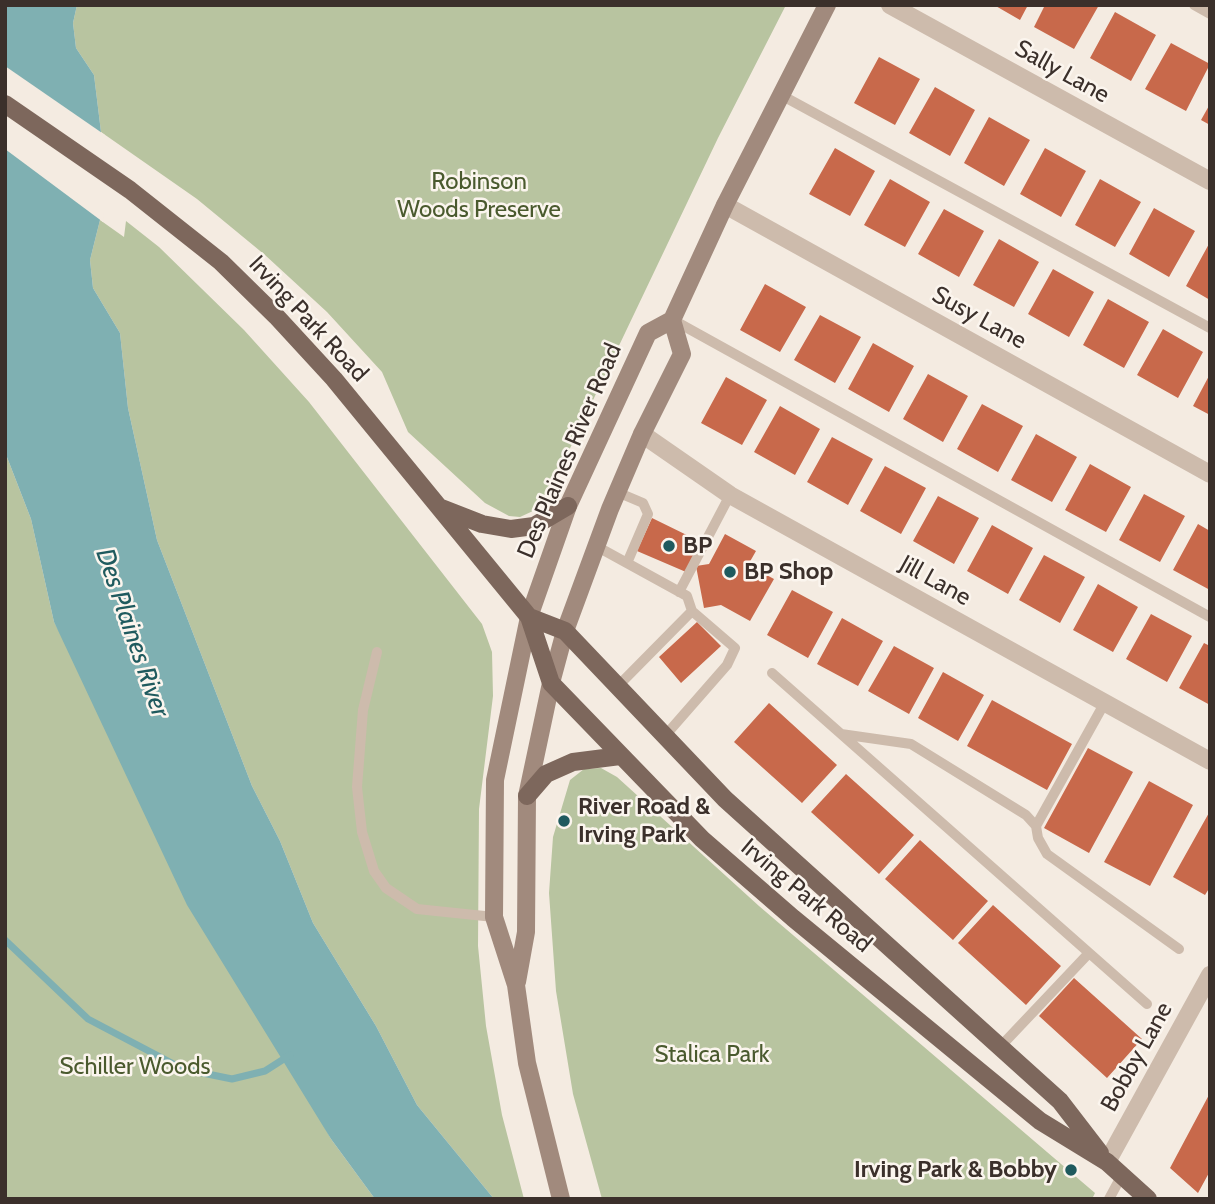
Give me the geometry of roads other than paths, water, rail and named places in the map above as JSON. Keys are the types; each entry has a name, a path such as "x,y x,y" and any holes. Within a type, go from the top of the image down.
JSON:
{"main road":[{"name":"Des Plaines River Road","path":"561,1199 527,1063 516,985 494,917 495,780 528,617 568,506 648,333 672,320 725,205 827,5"},
{"name":"Irving Park Road","path":"5,104 130,190 222,262 276,316 334,379 528,617 551,683 702,839 793,918 1040,1121 1107,1162 1148,1199"},
{"name":"Des Plaines River Road","path":"516,985 526,932 527,796 551,683 565,631 617,492 682,354 672,320"},
{"path":"437,507 482,524 511,529 534,526 568,506"},
{"name":"Irving Park Road","path":"528,617 565,631 663,737 725,799 1060,1101 1107,1162"},
{"path":"527,796 546,774 573,762 620,756"}],"street":[{"name":"Sally Lane","path":"890,5 1210,181"},
{"name":"Susy Lane","path":"725,205 1210,474"},
{"name":"Jill Lane","path":"642,434 730,495 1210,761"},
{"name":"Bobby Lane","path":"1107,1162 1210,975"}],"lane":[{"path":"1194,5 1210,14"},
{"path":"781,95 1210,328"},
{"path":"672,320 1210,617"},
{"path":"617,492 643,503 648,514 627,563"},
{"path":"679,592 730,495"},
{"path":"596,546 687,596 692,611 735,648 727,665 663,737"},
{"path":"617,687 692,611"},
{"path":"377,652 363,710 357,787 362,832 374,871 386,888 417,909 461,916 494,917"},
{"path":"772,673 1147,1004"},
{"path":"1036,826 1104,704"},
{"path":"841,733 911,744 1026,815 1036,826 1038,838 1047,854 1179,949"},
{"path":"1000,1047 1089,953"},
{"path":"1109,1199 1122,1175"}],"water":[{"name":"Des Plaines River","path":"5,5 77,5 73,23 76,48 94,75 101,132 100,220 90,260 93,288 120,333 128,408 157,540 252,786 280,841 313,923 376,1026 417,1105 494,1199 375,1199 331,1139 187,905 54,622 31,519 5,452"}],"waterway":[{"path":"5,940 88,1019 183,1069 232,1079 265,1071 290,1055"}],"place":[{"name":"BP","path":"669,546"},
{"name":"BP Shop","path":"730,572"},
{"name":"River Road & Irving Park","path":"564,821"},
{"name":"Irving Park & Bobby","path":"1071,1170"}],"park label":[{"name":"Robinson Woods Preserve","path":"479,196"},
{"name":"Stalica Park","path":"712,1055"},
{"name":"Schiller Woods","path":"135,1067"}]}
